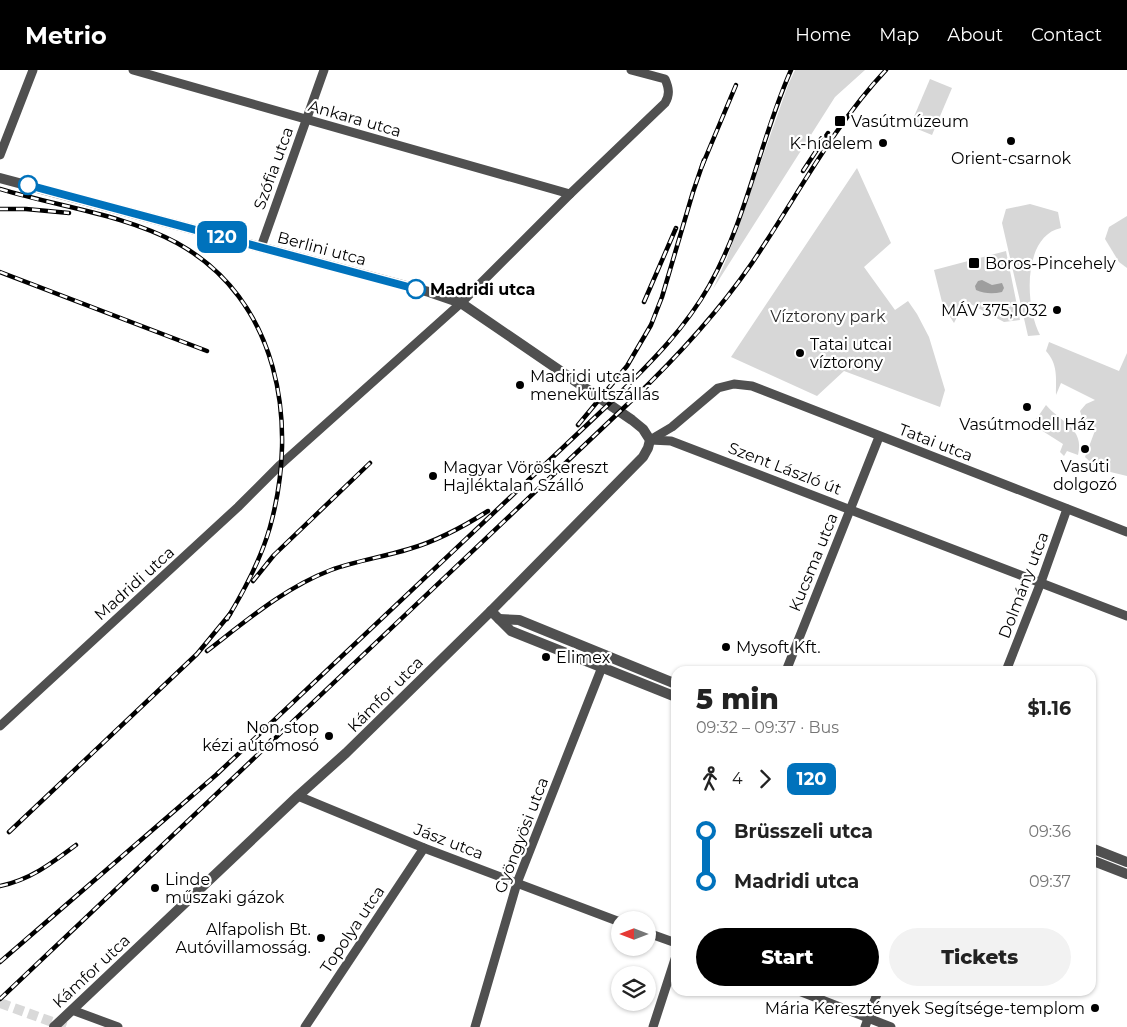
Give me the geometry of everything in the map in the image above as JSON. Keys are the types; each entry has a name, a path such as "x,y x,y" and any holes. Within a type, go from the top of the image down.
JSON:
{"street":[{"path":"0,155 33,70"},
{"name":"Ankara utca","path":"133,70 570,194"},
{"name":"Szófia utca","path":"261,247 324,70"},
{"name":"Madridi utca","path":"0,726 238,507 280,465 461,303 570,194 665,103 669,96 668,85 665,80 631,70"},
{"name":"Berlini utca","path":"0,178 429,292 461,303"},
{"path":"461,303 632,420 643,429 650,440"},
{"name":"Tatai utca","path":"650,440 672,427 718,388 734,384 752,386 1127,532"},
{"name":"Kucsma utca","path":"788,666 879,436"},
{"name":"Szent László út","path":"650,440 671,441 1127,616"},
{"name":"Kámfor utca","path":"54,1027 298,796 346,754 643,457 650,440"},
{"name":"Dolmány utca","path":"1008,666 1067,509"},
{"path":"490,611 511,631 671,694"},
{"path":"499,619 519,620 671,682"},
{"name":"Gyöngyösi utca","path":"475,1027 517,883 606,657"},
{"name":"Jász utca","path":"298,796 424,848 611,919"},
{"name":"Topolya utca","path":"305,1027 424,848"},
{"path":"1096,850 1127,862"},
{"path":"1096,862 1127,874"},
{"path":"656,935 671,941"},
{"path":"654,1027 671,972"},
{"path":"809,996 866,1023 891,1027"},
{"path":"866,1023 876,996"},
{"path":"72,1010 118,1027"}],"green space":[{"path":"795,70 865,70 835,97 713,289 727,258"},
{"path":"930,79 952,88 932,135 910,126"},
{"name":"Víztorony park","path":"857,168 891,243 864,267 895,310 908,301 917,314 929,337 945,390 940,407 844,371 817,396 731,357"},
{"path":"1030,204 1058,212 1061,228 1048,234 1039,244 1033,258 1030,274 1031,308 1040,335 1028,336 1002,223 1006,209"},
{"path":"1127,216 1127,268 1119,262 1105,239 1109,227"},
{"path":"1006,251 1020,320 1004,322 965,301 954,323 943,306 934,270"},
{"path":"1049,342 1119,371 1127,353 1127,476 1098,469 1085,457 1096,428 1089,425 1085,426 1080,411 1086,404 1095,400 1061,383 1056,395 1056,377 1053,361 1046,351"},
{"path":"1046,405 1075,432 1078,438 1078,455 1067,451 1064,456 1060,452 1063,444 1030,423 1037,418"}],"shaded area":[{"path":"982,280 992,285 1002,283 1004,288 1002,292 995,293 976,290 975,286 978,281"}],"tunnel":[{"path":"0,1003 66,1027"}],"railway":[{"path":"0,962 216,775 609,404 676,334 699,303 722,260 743,207 770,124 791,70"},
{"path":"0,999 632,400 680,352 739,282 832,139 886,70"},
{"path":"702,166 736,85"},
{"path":"803,171 828,133"},
{"path":"578,425 627,366 651,325 662,297 704,160"},
{"path":"0,189 113,218 156,233 177,243 211,267 239,296 259,330 273,367 280,406 282,447 279,487 270,527 262,551 246,586 227,619"},
{"path":"0,209 26,209 69,213"},
{"path":"644,302 676,228"},
{"path":"0,272 207,351"},
{"path":"253,581 274,555 370,463"},
{"path":"207,651 266,606 314,577 340,567 430,542 488,511"},
{"path":"9,832 197,654 230,614"},
{"path":"0,886 31,875 76,845"}],"bus line":[{"name":"120","path":"28,185 416,289"}],"place":[{"name":"Vasútmúzeum","path":"840,121"},
{"name":"Orient-csarnok","path":"1011,141"},
{"name":"K-hídelem","path":"883,143"},
{"name":"Boros-Pincehely","path":"974,263"},
{"name":"Madridi utca","path":"416,289"},
{"name":"MÁV 375,1032","path":"1057,310"},
{"name":"Tatai utcai víztorony","path":"800,353"},
{"name":"Madridi utcai menekültszállás","path":"520,385"},
{"name":"Vasútmodell Ház","path":"1027,407"},
{"name":"Vasúti dolgozó","path":"1085,449"},
{"name":"Magyar Vöröskereszt Hajléktalan Szálló","path":"433,476"},
{"name":"Mysoft Kft.","path":"726,647"},
{"name":"Elimex","path":"546,657"},
{"name":"Non stop kézi autómosó","path":"329,736"},
{"name":"Linde műszaki gázok","path":"155,888"},
{"name":"Alfapolish Bt. Autóvillamosság.","path":"321,938"},
{"name":"Mária Keresztények Segítsége-templom","path":"1095,1008"}]}
